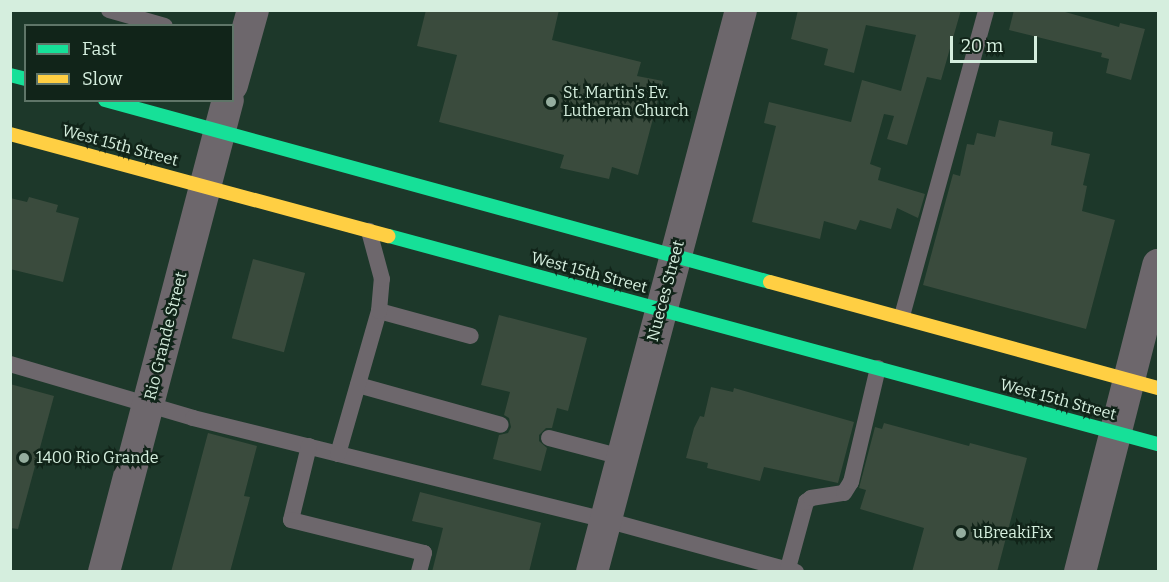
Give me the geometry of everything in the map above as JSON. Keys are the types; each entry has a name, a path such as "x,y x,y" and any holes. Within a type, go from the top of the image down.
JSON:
{"main road":[{"path":"112,102 1144,384"},
{"name":"West 15th Street","path":"10,134 1158,444"}],"street":[{"path":"234,72 238,46 253,10"},
{"name":"Nueces Street","path":"592,572 741,10"},
{"name":"Rio Grande Street","path":"104,572 227,102"},
{"path":"1080,572 1117,432 1144,384 1157,274"}],"lane":[{"path":"109,10 158,24"},
{"path":"902,316 986,10"},
{"path":"338,454 379,311 382,279 369,231"},
{"path":"379,311 471,336"},
{"path":"10,364 148,404 338,454 606,520 790,571 806,502 811,498 844,493 851,482 878,368"},
{"path":"358,385 501,425"},
{"path":"549,438 622,457"},
{"path":"309,446 291,520 424,553 419,572"}],"building":[{"name":"St. Martin's Ev. Lutheran Church","path":"426,10 559,10 552,40 641,62 637,76 663,81 638,175 612,167 609,179 560,168 564,155 439,122 457,55 417,46"},
{"path":"798,10 961,10 941,80 927,77 907,145 887,139 894,116 884,114 870,164 881,168 878,180 925,194 918,218 897,208 891,229 860,220 856,230 824,221 820,239 752,222 776,126 764,123 769,102 851,122 862,80 901,91 916,35 866,25 854,73 824,65 828,49 791,39"},
{"path":"1014,10 1058,10 1119,27 1120,23 1145,29 1131,80 1106,73 1109,59 1101,57 1102,53 1009,30"},
{"path":"999,120 1053,132 1051,145 1090,154 1083,185 1087,186 1082,211 1115,220 1086,329 923,285 953,174 960,176 967,144 974,145 977,133 995,137"},
{"path":"29,197 58,205 56,212 79,218 63,282 10,269 10,198 27,202"},
{"path":"253,259 305,273 284,352 232,338"},
{"path":"499,315 587,338 568,411 557,408 552,428 546,428 539,435 539,441 547,448 541,471 493,459 499,435 508,433 511,427 509,418 504,415 510,392 481,385"},
{"name":"1400 Rio Grande","path":"10,384 54,396 18,529 10,528"},
{"path":"711,387 733,392 734,388 854,422 838,483 764,467 760,481 707,468 708,463 686,458 694,428 700,416 704,417"},
{"path":"884,423 969,446 970,443 1027,458 997,572 912,572 924,528 860,509 866,490 859,488 875,427 882,429"},
{"path":"208,433 257,446 244,496 250,497 230,572 171,572"},
{"path":"420,492 541,523 529,572 432,572 443,528 412,521"}],"traffic: fast":[{"path":"10,75 24,78"},
{"path":"112,102 770,282"},
{"path":"389,236 1158,444"}],"traffic: slow":[{"path":"10,134 389,236"},
{"path":"770,282 1158,388"}],"place":[{"name":"St. Martin's Ev. Lutheran Church","path":"551,102"},
{"name":"1400 Rio Grande","path":"24,458"},
{"name":"uBreakiFix","path":"961,533"}]}
